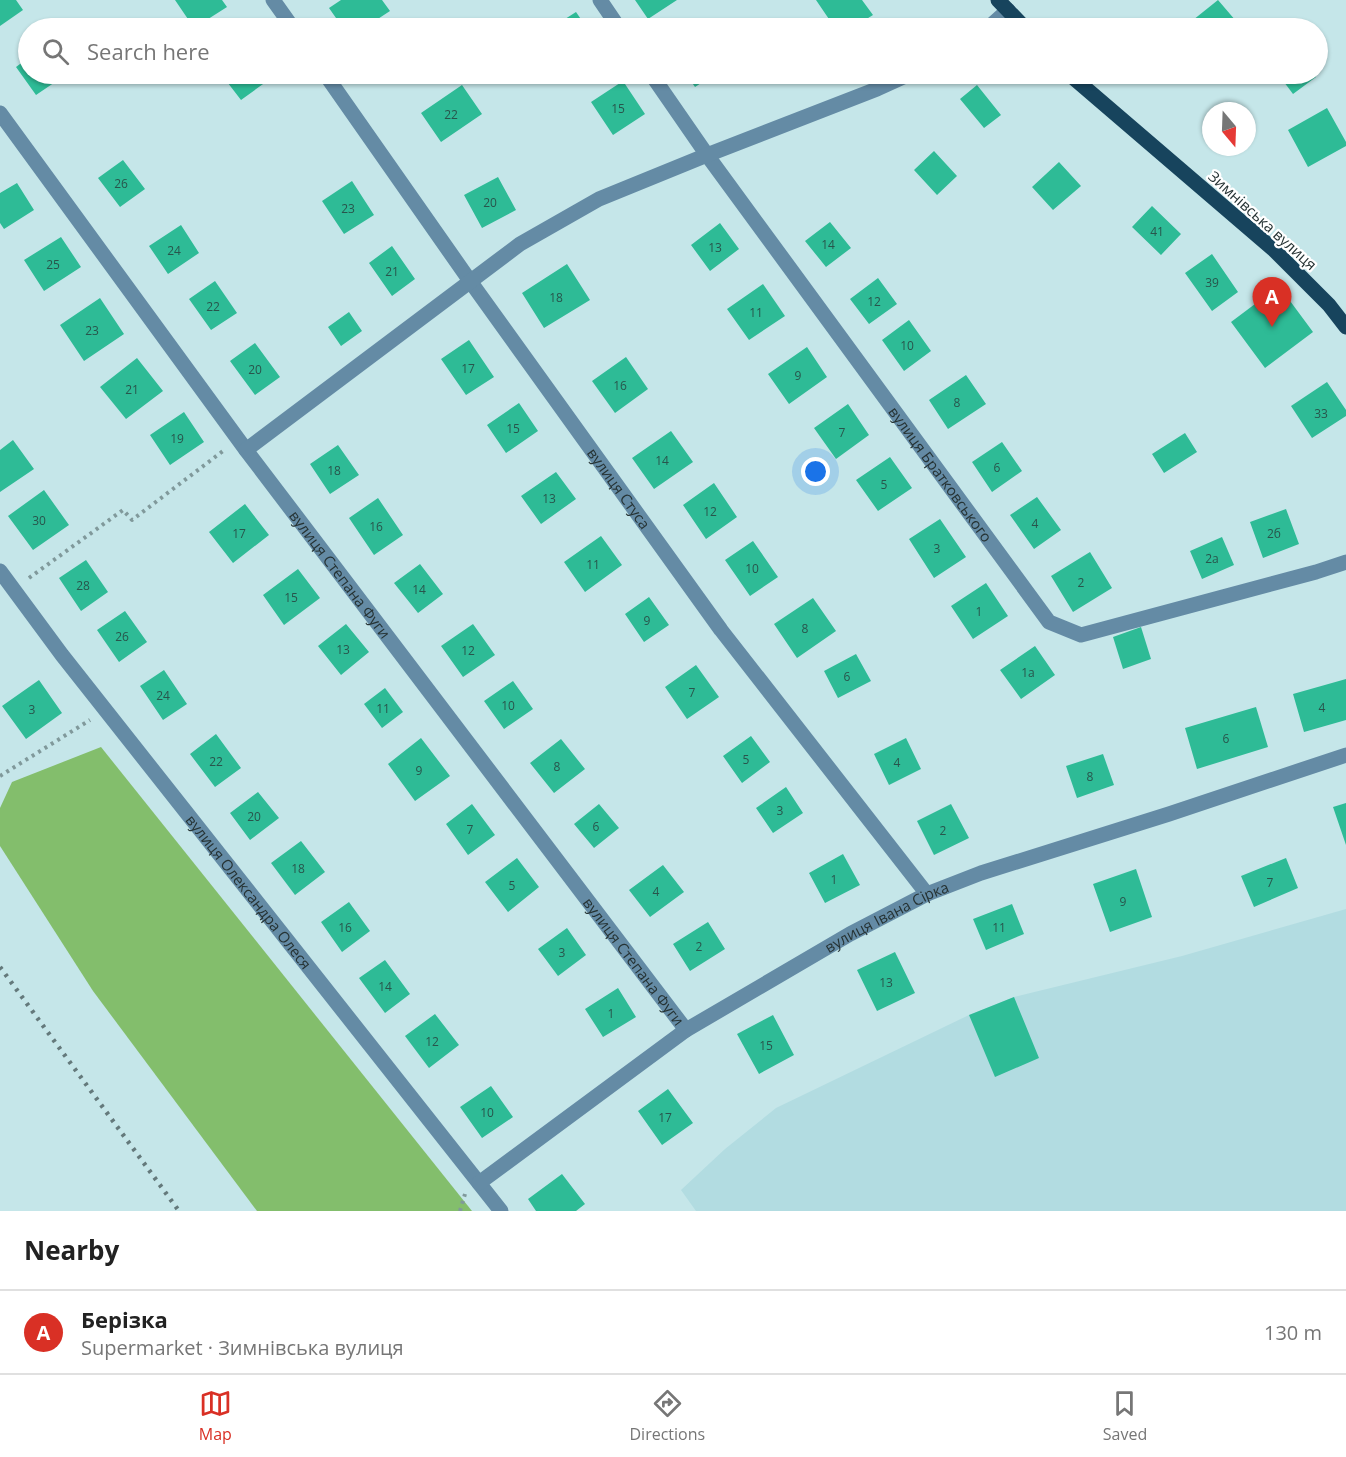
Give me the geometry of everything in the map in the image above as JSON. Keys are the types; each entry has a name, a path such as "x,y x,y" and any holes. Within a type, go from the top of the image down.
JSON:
{"main road":[{"path":"1003,5 1015,18"},
{"name":"Зимнівська вулиця","path":"1081,84 1273,249 1329,305 1346,327"}],"street":[{"path":"273,0 286,18"},
{"path":"600,0 612,18"},
{"path":"995,18 1003,5"},
{"name":"вулиця Стуса","path":"332,84 470,281 722,630 927,894"},
{"name":"вулиця Братковського","path":"658,84 707,155 1049,622 1081,634 1346,562"},
{"path":"242,445 520,244 599,199 888,84"},
{"name":"вулиця Степана Фуги","path":"0,113 242,445 686,1030"},
{"name":"вулиця Олександра Олеся","path":"0,571 106,710 501,1211"},
{"name":"вулиця Івана Сірка","path":"479,1183 686,1030 850,934 927,894 981,873 1346,755"}],"path":[{"path":"13,589 123,510 132,520 242,445"},
{"path":"0,776 106,710"}],"shaded area":[{"path":"1346,909 1346,1211 696,1211 681,1190 725,1149 776,1108 969,1015 1014,997 1182,956"}],"green space":[{"path":"101,747 472,1211 257,1211 93,991 0,846 0,808 12,782"}],"building":[{"path":"0,0 16,0 23,10 0,26"},
{"path":"175,0 222,0 227,7 210,18 187,18"},
{"path":"341,0 382,0 390,11 379,18 336,18 329,8"},
{"path":"635,0 677,0 650,18"},
{"path":"816,0 862,0 873,15 868,18 828,18"},
{"path":"1218,0 1233,18 1196,18"},
{"path":"576,12 580,18 567,18"},
{"path":"28,84 52,84 36,95"},
{"path":"229,84 263,84 241,100"},
{"path":"618,84 625,84 645,114 613,135 591,102"},
{"path":"1286,84 1307,84 1293,94"},
{"path":"462,85 482,114 441,142 421,113"},
{"path":"977,85 1001,115 984,128 960,99"},
{"path":"1327,108 1346,146 1308,167 1288,130"},
{"path":"934,151 957,176 937,195 914,170"},
{"path":"123,160 145,189 120,207 98,178"},
{"path":"1059,162 1081,186 1053,210 1032,187"},
{"path":"498,177 516,210 482,228 464,195"},
{"path":"352,181 374,215 344,234 322,201"},
{"path":"17,183 34,210 4,229 0,223 0,193"},
{"path":"1152,206 1181,234 1161,255 1132,227"},
{"path":"830,222 851,248 826,267 805,241"},
{"path":"720,223 739,249 710,271 691,245"},
{"path":"181,225 199,253 168,274 149,246"},
{"path":"61,237 81,267 44,291 24,260"},
{"path":"392,246 415,279 392,296 369,263"},
{"path":"1212,254 1238,292 1212,311 1185,273"},
{"path":"567,264 590,300 544,328 522,293"},
{"path":"878,278 897,304 869,324 850,299"},
{"path":"215,281 237,313 211,330 189,299"},
{"path":"763,284 785,316 749,340 727,309"},
{"path":"1279,286 1313,332 1265,368 1231,322"},
{"path":"100,298 124,334 84,361 60,325"},
{"path":"349,312 362,331 341,346 328,327"},
{"path":"909,320 931,351 904,371 882,340"},
{"path":"469,340 494,377 466,395 441,359"},
{"path":"255,343 280,377 255,395 230,361"},
{"path":"807,347 827,377 789,404 768,374"},
{"path":"626,357 648,389 615,413 592,381"},
{"path":"137,358 163,391 126,419 100,387"},
{"path":"966,375 986,404 948,429 929,400"},
{"path":"1327,382 1346,410 1346,416 1312,438 1291,406"},
{"path":"519,403 538,431 506,453 487,425"},
{"path":"848,404 869,435 836,459 814,428"},
{"path":"184,412 204,442 170,465 150,435"},
{"path":"671,431 693,462 654,489 632,458"},
{"path":"1185,433 1197,452 1164,473 1152,454"},
{"path":"13,440 34,469 0,492 0,450"},
{"path":"1002,442 1022,471 992,492 972,462"},
{"path":"338,445 359,475 330,494 310,464"},
{"path":"890,457 912,488 878,511 856,480"},
{"path":"556,472 576,499 541,524 521,496"},
{"path":"714,483 737,517 706,539 683,505"},
{"path":"44,490 69,525 33,550 8,516"},
{"path":"1037,497 1061,530 1034,549 1010,515"},
{"path":"378,498 403,535 374,555 349,518"},
{"path":"245,504 269,535 233,563 209,532"},
{"path":"1286,509 1299,544 1263,558 1250,522"},
{"path":"940,519 966,557 934,578 909,539"},
{"path":"601,536 622,565 585,592 564,562"},
{"path":"1222,537 1234,565 1202,579 1190,551"},
{"path":"753,541 778,577 750,596 725,560"},
{"path":"1090,552 1112,588 1073,612 1051,576"},
{"path":"86,560 108,592 81,611 59,578"},
{"path":"420,564 443,594 418,613 394,583"},
{"path":"298,569 320,598 284,625 263,595"},
{"path":"986,583 1008,616 973,639 951,606"},
{"path":"649,597 669,625 644,642 625,614"},
{"path":"813,598 836,631 797,658 774,624"},
{"path":"125,611 147,642 119,662 97,630"},
{"path":"346,624 369,652 341,675 318,646"},
{"path":"473,624 495,655 463,677 441,646"},
{"path":"1141,627 1151,659 1123,669 1113,637"},
{"path":"1035,646 1055,675 1021,699 1000,670"},
{"path":"856,654 871,681 838,698 824,671"},
{"path":"696,665 719,697 687,719 665,687"},
{"path":"164,670 187,704 163,720 140,686"},
{"path":"1346,679 1346,720 1304,732 1293,694"},
{"path":"39,680 62,713 26,739 2,706"},
{"path":"513,681 533,709 504,729 484,701"},
{"path":"385,688 403,712 382,728 364,704"},
{"path":"1256,707 1268,747 1197,769 1185,728"},
{"path":"216,734 241,768 215,787 190,754"},
{"path":"751,736 770,762 742,783 723,756"},
{"path":"421,738 450,776 415,801 388,764"},
{"path":"906,738 921,769 889,785 874,754"},
{"path":"561,739 585,769 554,793 530,763"},
{"path":"1103,754 1114,785 1077,798 1066,766"},
{"path":"786,787 803,813 773,833 756,808"},
{"path":"258,792 279,818 250,840 230,813"},
{"path":"1346,803 1346,845 1333,807"},
{"path":"472,804 495,835 468,855 446,824"},
{"path":"599,804 619,828 594,848 574,824"},
{"path":"951,804 969,838 934,855 917,821"},
{"path":"301,841 325,872 295,895 271,863"},
{"path":"843,854 860,885 825,903 809,873"},
{"path":"517,858 539,887 508,912 485,882"},
{"path":"1286,858 1298,888 1254,907 1241,876"},
{"path":"663,865 684,892 650,917 629,890"},
{"path":"1136,869 1152,917 1110,932 1093,884"},
{"path":"349,902 370,931 342,952 321,922"},
{"path":"1012,904 1024,934 986,950 973,919"},
{"path":"708,922 725,949 690,971 673,944"},
{"path":"567,928 586,955 558,976 538,949"},
{"path":"895,952 915,993 877,1011 857,970"},
{"path":"385,960 410,994 385,1013 359,978"},
{"path":"618,988 636,1017 603,1037 585,1009"},
{"path":"1014,997 1039,1058 995,1077 969,1015"},
{"path":"435,1014 459,1045 429,1068 405,1036"},
{"path":"773,1015 794,1055 759,1074 737,1034"},
{"path":"491,1086 513,1117 482,1138 460,1107"},
{"path":"668,1089 693,1123 662,1145 638,1111"},
{"path":"562,1174 585,1204 576,1211 536,1211 528,1199"}],"railway":[{"path":"0,967 179,1211"}],"place":[{"name":"Берізка","path":"1272,327"}]}
